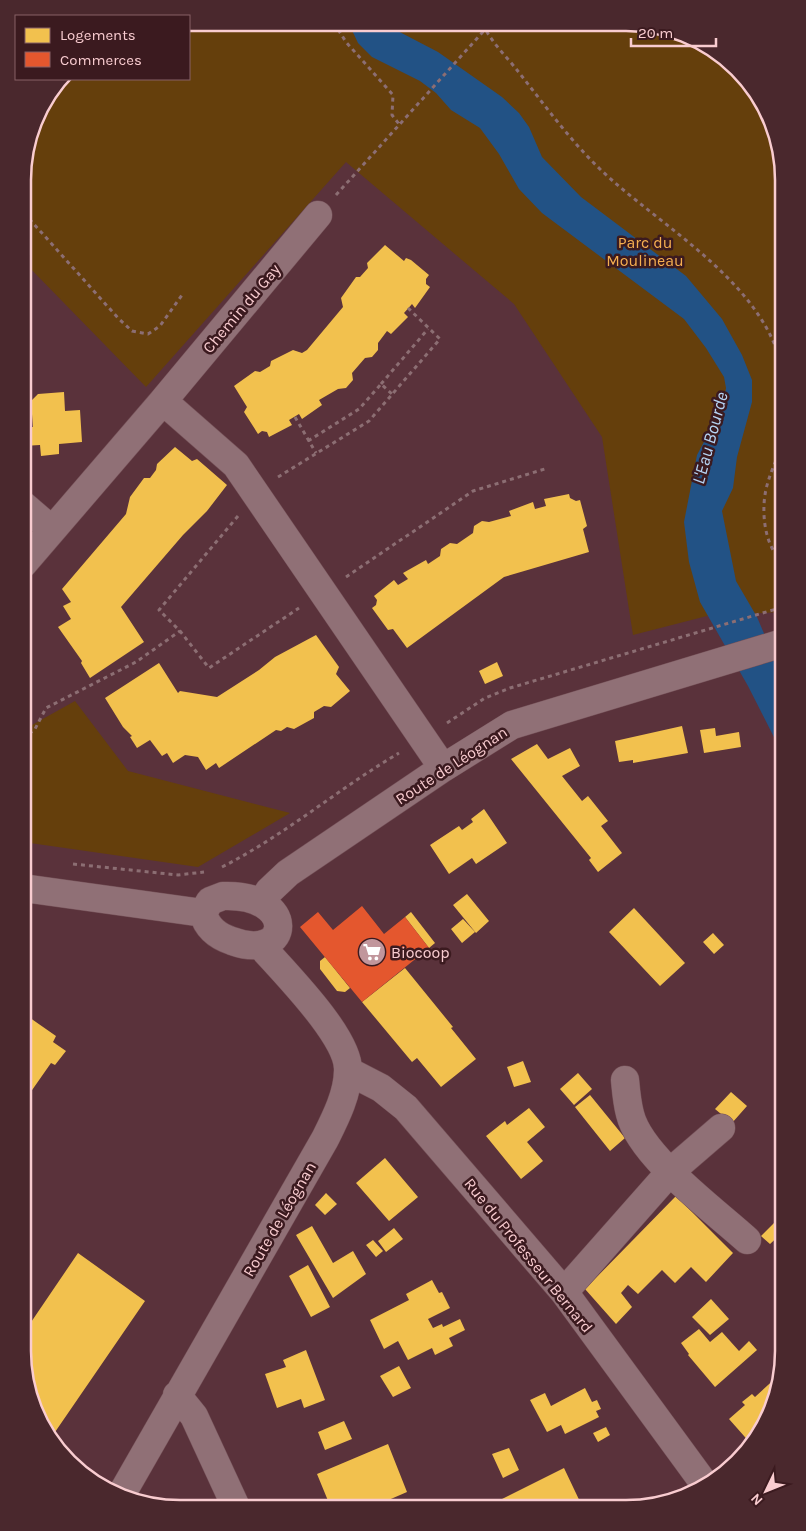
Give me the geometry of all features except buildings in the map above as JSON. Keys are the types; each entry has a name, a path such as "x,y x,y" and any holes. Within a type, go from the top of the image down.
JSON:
{"street":[{"name":"Chemin du Gay","path":"31,555 163,401 318,215"},
{"path":"163,401 236,465 249,503 313,599 422,738 443,768"},
{"path":"31,512 52,530"},
{"name":"Route de Léognan","path":"262,902 269,891 288,873 443,768 512,725 775,647"},
{"path":"31,889 203,913"},
{"path":"224,896 262,902 274,911 278,928 276,936 262,946 247,945 219,936 206,922 203,913 210,901 224,896"},
{"name":"Route de Léognan","path":"124,1489 325,1139 337,1113 348,1071 346,1053 332,1029 262,946"},
{"name":"Rue du Professeur Bernard","path":"348,1071 381,1088 406,1108 564,1292 701,1479"},
{"path":"625,1080 630,1116 646,1144 670,1172 747,1240"},
{"path":"564,1292 670,1172 721,1128"},
{"path":"178,1396 194,1416 233,1500"}],"path":[{"path":"339,31 346,42 393,95 392,115 399,124"},
{"path":"318,215 484,31"},
{"path":"486,31 578,147 612,180 690,244 740,291 764,322 775,346"},
{"path":"31,222 132,331 148,334 160,326 182,295"},
{"path":"408,308 440,339 369,421 280,475 249,503 159,610 180,631 209,668 473,491 548,468"},
{"path":"308,441 359,409 428,329"},
{"path":"381,384 392,394"},
{"path":"294,417 316,453"},
{"path":"775,464 768,482 765,504 769,542 775,554"},
{"path":"216,870 268,842 357,778 485,698 510,688 775,610"},
{"path":"31,733 35,729 46,708 136,662 180,631"},
{"path":"71,864 178,875 208,871"}],"green space":[{"name":"Parc du Moulineau","path":"190,31 626,31 655,34 674,39 709,56 738,82 750,97 767,132 775,180 775,612 707,616 633,635 602,437 514,304 346,162 146,387 31,269 31,180 36,141 51,106 70,80 190,80"},
{"path":"75,701 128,771 290,813 198,867 31,843 31,726"}],"water":[{"name":"L'Eau Bourde","path":"352,31 398,31 438,52 502,97 519,113 529,127 542,157 581,197 686,276 722,319 742,355 752,380 752,402 737,457 733,488 722,511 736,581 757,617 775,658 775,738 748,686 700,602 689,562 684,522 697,455 723,406 726,388 724,377 706,348 684,319 542,213 519,189 499,154 480,128 451,110 436,93 420,81 372,57 358,43"}],"place":[{"name":"Biocoop","path":"372,952"}]}
